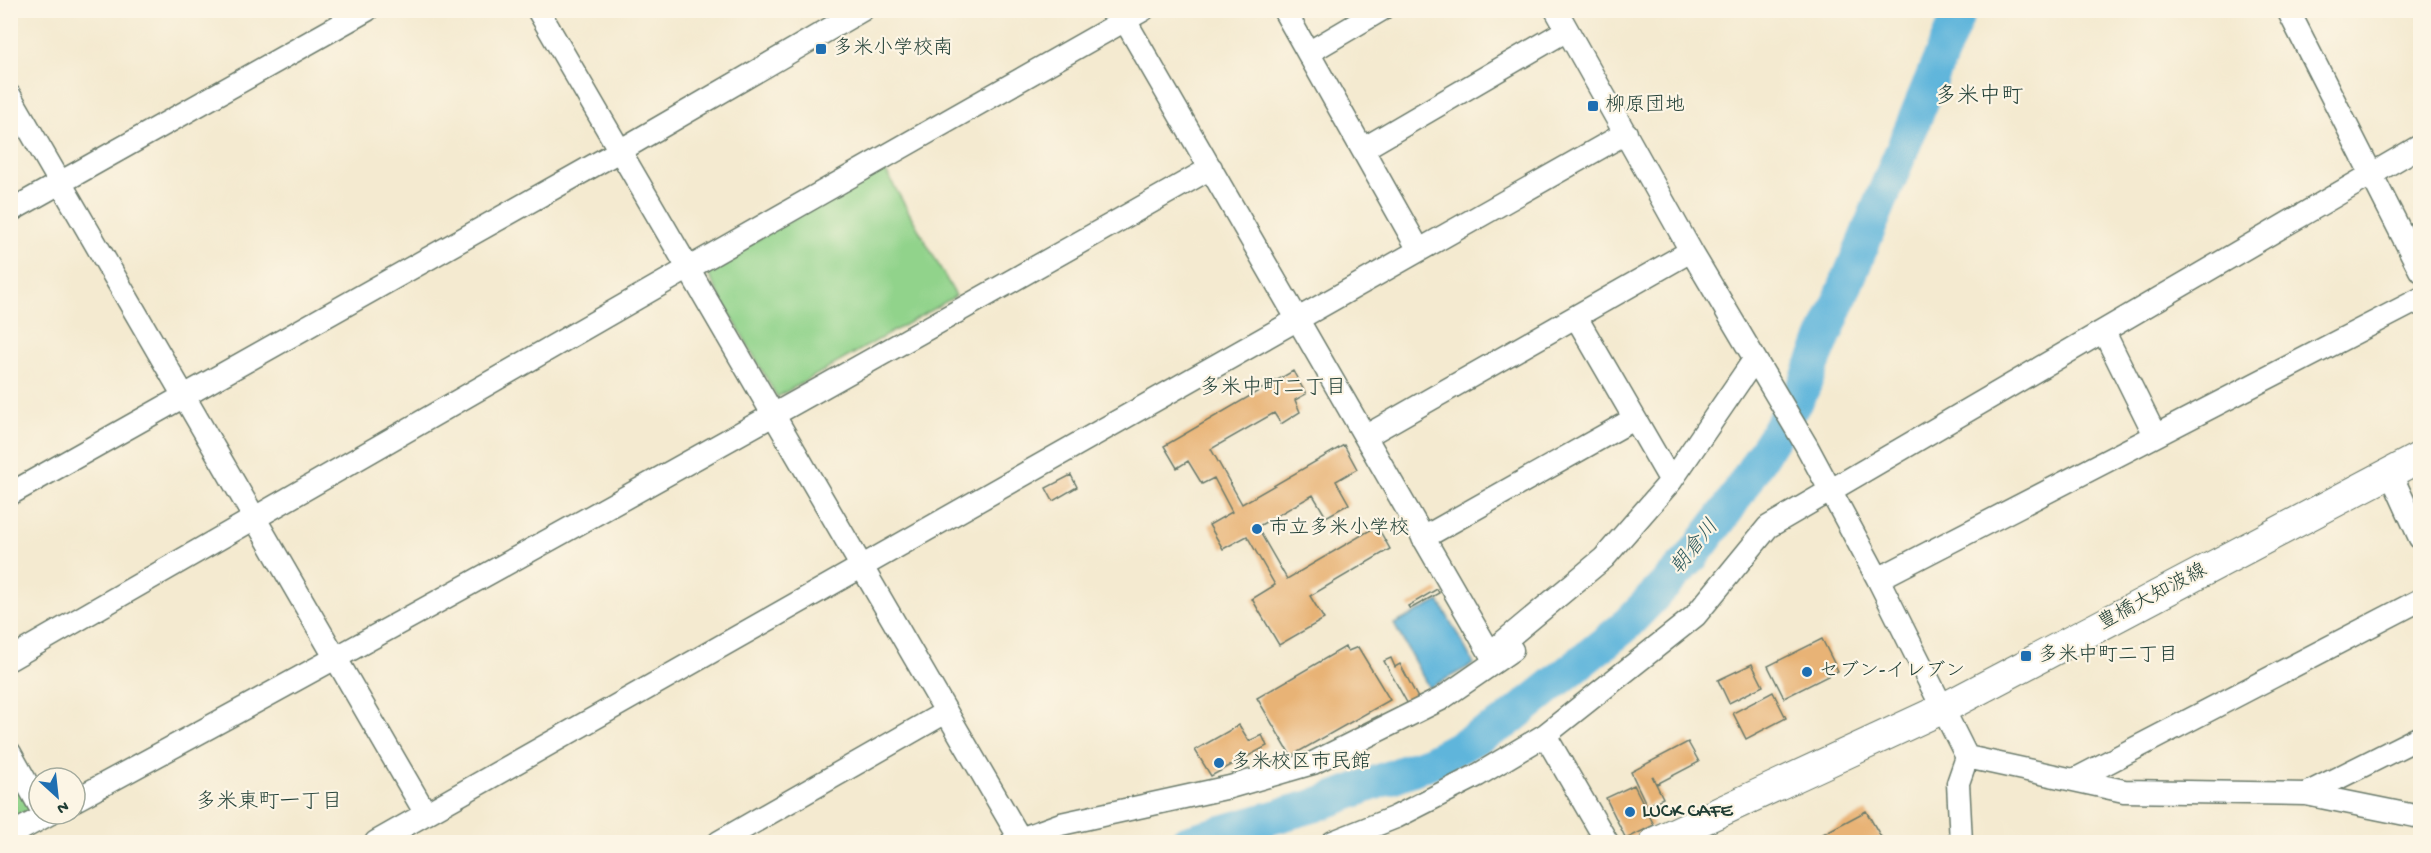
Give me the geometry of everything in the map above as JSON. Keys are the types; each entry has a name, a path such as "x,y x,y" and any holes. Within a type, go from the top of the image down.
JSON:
{"main road":[{"name":"豊橋大知波線","path":"1655,843 1944,708 2421,457"}],"street":[{"path":"10,211 367,10"},
{"path":"538,10 775,415 1018,841 1062,824 1230,787 1313,763 1441,699 1500,659 1605,575 1604,558"},
{"path":"10,494 621,150 862,10"},
{"path":"1284,10 1419,250"},
{"path":"1308,53 1381,10"},
{"path":"1556,10 1691,251 1806,445 1944,708 1967,757 1958,783 1961,843"},
{"path":"2288,10 2421,270"},
{"path":"10,659 1129,14 1210,168 1490,653 1604,558 1671,481 1760,368"},
{"path":"1363,149 1567,30"},
{"path":"10,96 426,814"},
{"path":"376,843 1626,134"},
{"path":"1333,843 1395,818 1478,775 1545,735 1695,616 1768,527 2421,146"},
{"path":"87,793 775,415 1210,168"},
{"path":"1366,436 1691,251"},
{"path":"1878,579 2421,299"},
{"path":"1575,317 1671,481"},
{"path":"2104,332 2155,435"},
{"path":"1423,538 1634,419"},
{"path":"2391,472 2421,538"},
{"path":"2074,780 2421,600"},
{"path":"719,843 946,712"},
{"path":"1545,735 1607,843"},
{"path":"2306,794 2421,737"},
{"path":"10,753 27,782"},
{"path":"1967,757 2124,791 2306,794 2421,817"},
{"path":"10,835 27,824"}],"green space":[{"path":"884,168 956,296 777,397 705,269"},
{"path":"10,773 27,800 27,813 10,822"}],"water":[{"path":"1439,601 1474,664 1429,688 1394,624"}],"building":[{"path":"1293,371 1306,394 1295,400 1300,412 1281,424 1274,413 1211,449 1242,504 1344,445 1357,469 1336,481 1349,504 1326,517 1313,495 1257,527 1287,579 1377,526 1390,549 1310,596 1324,619 1279,645 1252,599 1275,585 1247,536 1223,549 1209,525 1232,512 1214,478 1202,484 1188,461 1177,468 1164,446"},
{"path":"1071,475 1077,487 1053,501 1046,488"},
{"path":"1437,589 1439,593 1410,609 1408,606"},
{"path":"1822,639 1838,671 1784,698 1768,666"},
{"path":"1345,647 1348,651 1358,647 1390,700 1291,756 1257,698"},
{"path":"1391,658 1395,667 1400,664 1420,702 1410,708 1384,661"},
{"path":"1752,664 1763,686 1729,703 1718,680"},
{"path":"1773,692 1786,718 1746,739 1733,713"},
{"path":"1380,715 1384,724 1363,735 1358,726"},
{"name":"多米校区市民館","path":"1239,725 1249,741 1262,735 1267,746 1211,776 1195,750"},
{"path":"1688,742 1699,762 1657,784 1652,776 1663,798 1647,806 1631,772"},
{"name":"LUCK CAFE","path":"1634,785 1654,825 1626,839 1606,798"},
{"path":"1866,811 1884,842 1808,842"}],"waterway":[{"name":"朝倉川","path":"1186,842 1313,806 1431,762 1506,722 1623,628 1691,558 1728,509 1801,393 1960,10"}],"place":[{"name":"多米小学校南","path":"821,49"},
{"name":"柳原団地","path":"1593,106"},
{"name":"市立多米小学校","path":"1257,529"},
{"name":"多米中町二丁目","path":"2026,656"},
{"name":"セブン-イレブン","path":"1807,672"},
{"name":"多米校区市民館","path":"1219,763"},
{"name":"LUCK CAFE","path":"1630,812"}],"district":[{"name":"多米中町","path":"1979,98"},
{"name":"多米中町二丁目","path":"1273,389"},
{"name":"多米東町一丁目","path":"269,803"}]}
